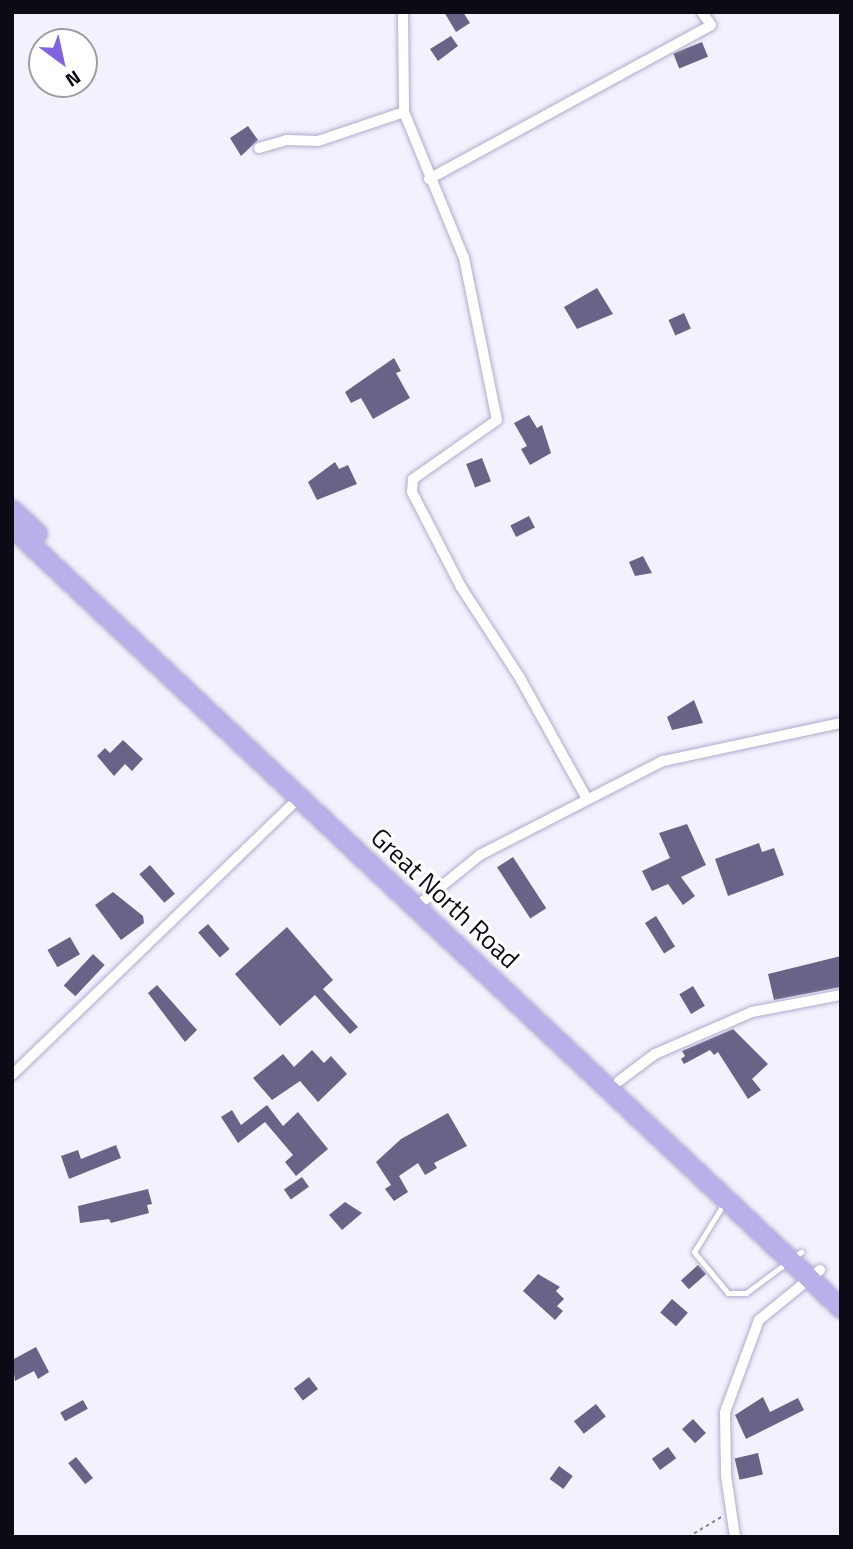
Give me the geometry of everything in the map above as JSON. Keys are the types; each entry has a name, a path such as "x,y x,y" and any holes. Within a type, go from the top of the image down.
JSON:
{"highway":[{"name":"Great North Road","path":"12,510 302,795"},
{"name":"Great North Road","path":"12,527 731,1194 814,1274 841,1308"},
{"name":"Great North Road","path":"420,904 620,1081 731,1194"},
{"name":"Great North Road","path":"814,1274 841,1289"}],"street":[{"path":"403,12 404,112 429,179 464,258 497,419 413,479 412,492 461,587 520,678 586,797"},
{"path":"429,179 711,25 702,12"},
{"path":"260,148 287,140 318,141 404,112"},
{"path":"420,904 464,866 586,797 685,755 841,723"},
{"path":"12,1075 302,795"},
{"path":"620,1081 655,1054 752,1012 841,995"},
{"path":"735,1537 725,1412 759,1321 814,1274"}],"lane":[{"path":"731,1194 694,1252 728,1293 746,1293 796,1256"}],"path":[{"path":"688,1537 731,1511"}],"building":[{"path":"444,12 463,12 470,23 456,32"},
{"path":"451,36 458,46 438,61 430,49"},
{"path":"702,42 708,57 679,68 673,54"},
{"path":"248,126 258,140 241,156 230,138"},
{"path":"597,288 613,314 577,329 564,307"},
{"path":"684,313 691,329 675,335 668,320"},
{"path":"394,358 401,371 396,373 410,398 373,419 361,398 351,403 345,392"},
{"path":"529,415 537,428 542,425 551,453 530,465 521,449 527,446 514,423"},
{"path":"482,458 491,481 475,487 466,464"},
{"path":"335,462 339,469 348,465 357,484 317,500 308,482"},
{"path":"529,516 535,528 516,537 510,526"},
{"path":"643,556 652,573 635,576 629,562"},
{"path":"694,700 703,723 672,730 667,717"},
{"path":"123,740 143,759 132,771 125,764 114,776 97,756 105,748 110,753"},
{"path":"687,824 706,865 681,877 695,896 683,905 668,884 652,891 642,871 670,858 659,833"},
{"path":"759,843 762,852 774,848 784,875 728,896 715,859"},
{"path":"513,857 546,908 530,919 497,867"},
{"path":"150,865 175,894 164,903 139,874"},
{"path":"113,892 143,916 144,923 121,940 95,905"},
{"path":"656,916 675,947 664,953 645,923"},
{"path":"208,924 230,949 220,957 198,933"},
{"path":"287,927 333,980 323,989 358,1027 350,1034 315,995 280,1026 235,974"},
{"path":"70,937 80,954 57,967 47,950"},
{"path":"93,954 105,965 75,996 64,985"},
{"path":"841,956 841,987 774,1000 768,974"},
{"path":"157,985 197,1030 185,1042 148,993"},
{"path":"693,986 705,1006 691,1014 679,994"},
{"path":"733,1029 768,1064 752,1079 761,1090 748,1099 718,1052 714,1055 710,1050 684,1064 681,1059 685,1056 682,1051"},
{"path":"312,1050 324,1063 331,1056 347,1074 318,1102 300,1081 272,1100 253,1078 283,1054 294,1067"},
{"path":"267,1105 283,1126 298,1112 328,1149 296,1176 285,1162 293,1155 265,1122 238,1143 221,1117 232,1110 241,1125"},
{"path":"448,1113 467,1146 434,1163 437,1168 425,1175 418,1163 399,1176 408,1192 394,1201 385,1189 391,1185 376,1162 401,1139"},
{"path":"116,1145 121,1158 69,1179 61,1156 78,1150 81,1159"},
{"path":"302,1177 309,1187 291,1199 284,1190"},
{"path":"148,1189 152,1204 147,1205 149,1213 111,1223 109,1219 80,1223 78,1206"},
{"path":"345,1202 362,1213 342,1230 329,1215"},
{"path":"698,1265 706,1274 689,1289 681,1280"},
{"path":"538,1274 560,1287 556,1291 564,1299 557,1306 563,1311 555,1320 523,1291"},
{"path":"672,1299 688,1313 676,1326 660,1313"},
{"path":"36,1347 49,1372 38,1379 34,1371 15,1381 12,1360"},
{"path":"309,1377 318,1389 303,1400 294,1388"},
{"path":"763,1397 770,1412 798,1398 804,1410 746,1439 735,1415"},
{"path":"83,1400 88,1409 65,1421 60,1413"},
{"path":"596,1404 606,1417 584,1434 574,1421"},
{"path":"693,1419 706,1433 695,1443 682,1429"},
{"path":"668,1447 676,1458 660,1470 652,1459"},
{"path":"758,1453 763,1474 740,1480 735,1458"},
{"path":"76,1457 93,1478 85,1484 68,1463"},
{"path":"559,1466 573,1476 563,1489 550,1479"}]}
